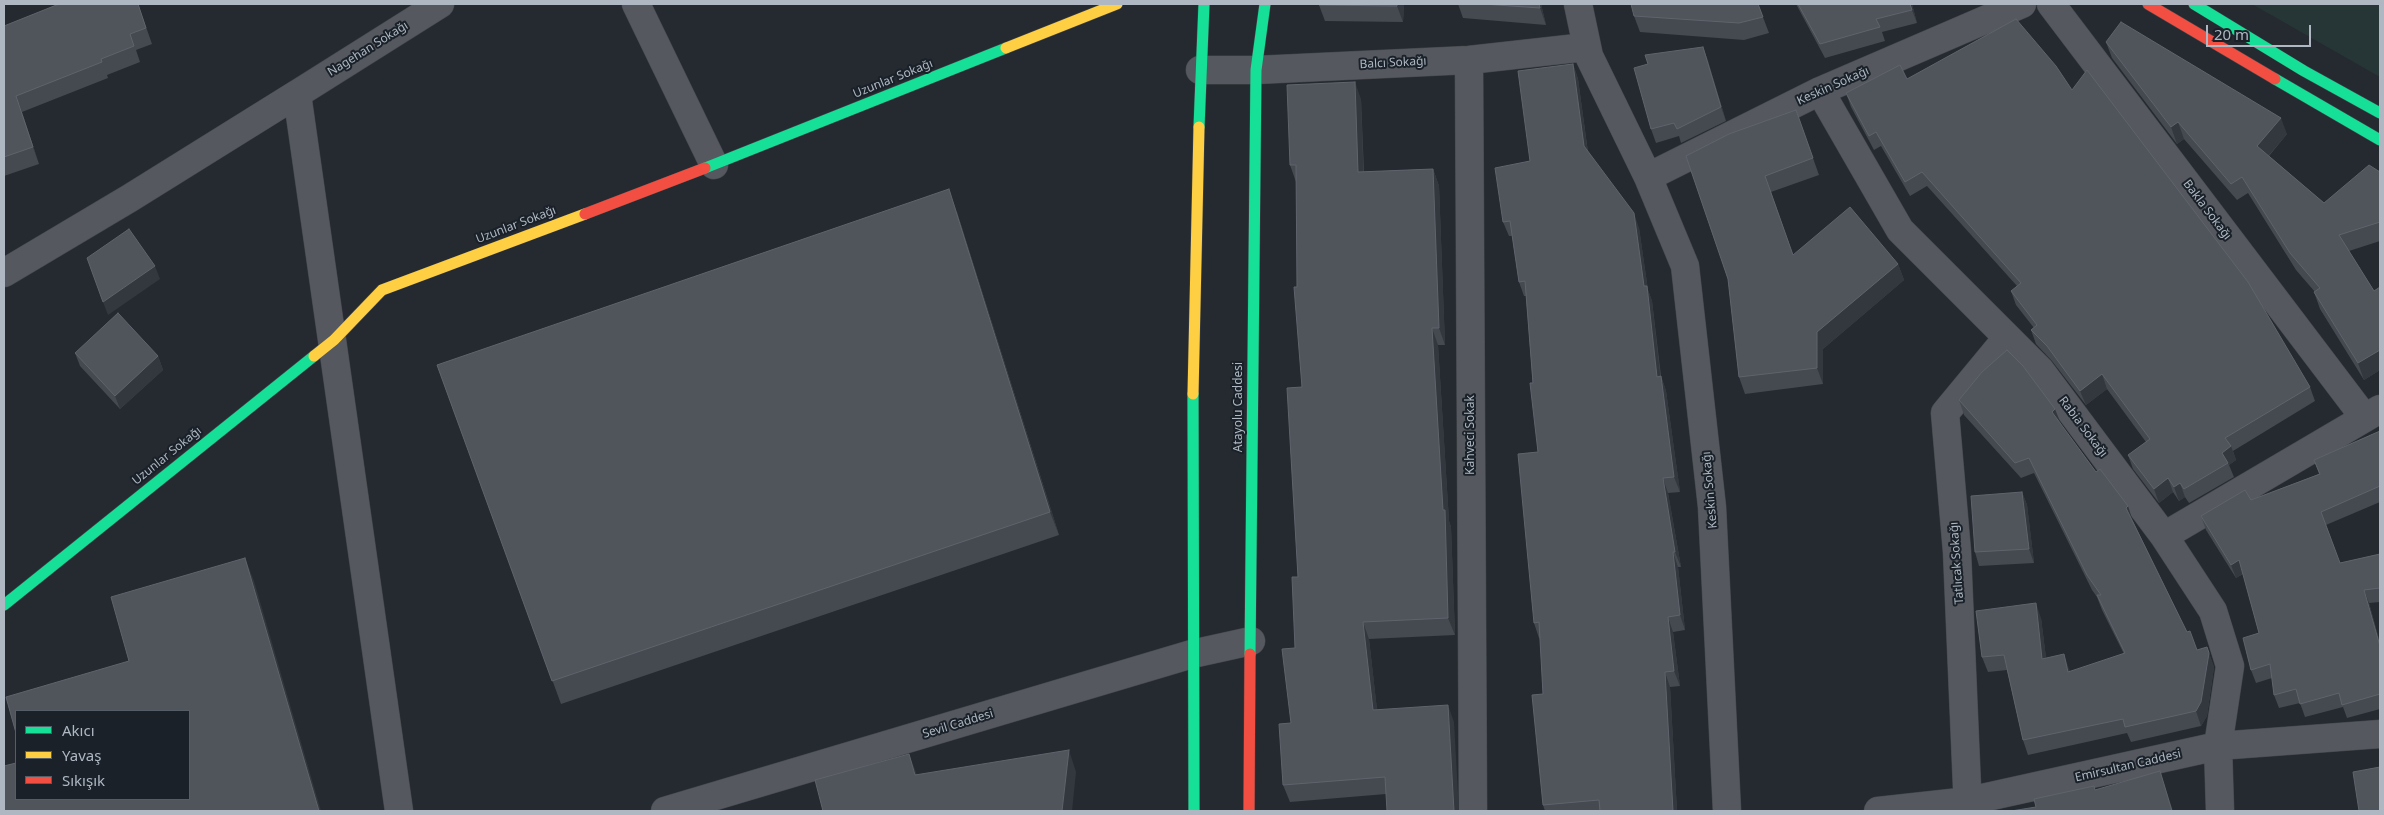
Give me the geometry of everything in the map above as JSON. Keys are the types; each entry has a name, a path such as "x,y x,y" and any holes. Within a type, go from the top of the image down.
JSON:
{"street":[{"name":"Nagehan Sokağı","path":"4,273 130,198 440,4"},
{"path":"636,4 714,165"},
{"name":"Uzunlar Sokağı","path":"4,605 334,340 382,290 714,165 1118,4"},
{"path":"1194,811 1192,654 1193,419 1200,70 1204,4"},
{"name":"Atayolu Caddesi","path":"1250,811 1256,70 1265,4"},
{"name":"Keskin Sokağı","path":"1578,4 1586,47 1648,177 1685,266 1712,508 1728,811"},
{"name":"Keskin Sokağı","path":"1648,177 1820,91 2022,4"},
{"name":"Bakla Sokağı","path":"2051,4 2372,413"},
{"path":"2148,4 2380,140"},
{"path":"2194,4 2304,71 2380,113"},
{"name":"Balcı Sokağı","path":"1200,70 1256,70 1469,60 1586,47"},
{"name":"Kahveci Sokak","path":"1469,60 1473,811"},
{"name":"Rabia Sokağı","path":"1820,91 1900,230 2040,370 2164,536 2213,611 2230,666 2218,746 2220,811"},
{"path":"297,94 334,340 399,811"},
{"name":"Tatlıcak Sokağı","path":"1969,806 1956,552 1945,412 2007,338"},
{"path":"2164,536 2372,413"},
{"name":"Sevil Caddesi","path":"665,811 1192,654 1251,641"},
{"name":"Emirsultan Caddesi","path":"1878,811 1969,806 2218,746 2380,734"}],"shaded area":[{"path":"2252,4 2380,4 2380,77"}],"building":[{"path":"59,4 138,4 146,28 130,34 134,46 101,59 102,62 16,96 33,147 4,157 4,26"},
{"path":"1397,4 1397,6 1319,5"},
{"path":"1483,4 1539,4 1540,8"},
{"path":"1631,4 1758,4 1763,17 1739,23 1634,16"},
{"path":"1798,4 1910,4 1912,10 1876,19 1880,27 1820,44"},
{"path":"2016,19 2056,66 2072,90 2087,70 2248,282 2310,387 2225,438 2231,446 2222,453 2228,463 2184,489 2180,483 2174,487 2168,478 2154,489 2128,455 2150,439 2102,374 2080,391 2047,346 2031,330 2037,325 2011,291 2021,283 1922,172 1905,182 1876,132 1869,136 1846,93 1900,65 1907,79"},
{"path":"2121,22 2281,118 2257,146 2324,203 2369,165 2380,172 2380,222 2339,235 2374,291 2380,287 2380,350 2358,363 2314,292 2320,288 2290,253 2242,177 2231,184 2178,122 2171,127 2106,42"},
{"path":"1703,47 1721,107 1677,129 1674,123 1651,129 1634,68 1648,64 1645,55"},
{"path":"1573,64 1584,146 1634,213 1644,286 1647,286 1657,377 1661,376 1674,477 1663,478 1675,552 1673,552 1680,615 1668,617 1674,671 1665,672 1673,811 1600,811 1599,800 1543,805 1532,695 1543,694 1539,622 1534,623 1518,454 1538,452 1530,383 1533,383 1525,281 1519,282 1510,221 1503,222 1495,168 1530,161 1518,71"},
{"path":"1355,82 1358,172 1433,169 1439,328 1432,328 1443,510 1445,510 1448,618 1363,622 1373,710 1448,705 1454,811 1387,811 1385,777 1283,785 1279,724 1291,723 1282,649 1295,648 1292,577 1298,577 1287,388 1302,387 1294,287 1297,287 1296,165 1290,165 1287,85"},
{"path":"1796,110 1813,158 1765,176 1793,255 1850,207 1898,264 1817,332 1817,368 1739,377 1728,279 1686,156 1729,134"},
{"path":"949,189 1050,512 552,681 437,365"},
{"path":"129,229 155,266 103,302 87,258"},
{"path":"118,313 158,356 115,396 75,353"},
{"path":"2007,350 2023,366 2055,409 2052,412 2096,472 2100,469 2128,506 2126,508 2187,632 2190,631 2197,650 2207,647 2209,653 2201,702 2196,711 2125,727 2123,719 2023,740 2004,655 1982,657 1976,611 2036,603 2042,659 2064,654 2068,672 2125,653 2097,595 2101,595 2087,575 2029,458 2015,463 1959,400 1982,372"},
{"path":"2380,431 2380,486 2321,512 2340,563 2380,554 2380,588 2364,590 2380,646 2380,694 2342,705 2339,693 2300,704 2296,689 2274,695 2270,664 2251,670 2243,638 2259,633 2239,560 2231,565 2201,516 2245,490 2251,500 2320,474 2314,460"},
{"path":"2022,492 2029,549 1975,552 1971,496"},
{"path":"245,558 319,811 4,811 4,766 15,763 15,800 190,800 190,710 15,710 15,729 6,697 129,661 111,597"},
{"path":"1069,750 1062,811 823,811 815,780 909,754 915,775"},
{"path":"2380,767 2380,811 2359,811 2353,772"},
{"path":"2160,771 2172,811 2011,811 2036,807 2034,799 2094,786 2095,790"}],"traffic: fast":[{"path":"1199,127 1204,4"},
{"path":"1250,654 1256,70 1265,4"},
{"path":"2194,4 2304,71 2380,113"},
{"path":"705,168 1006,48"},
{"path":"2275,79 2380,140"},
{"path":"4,605 314,356"},
{"path":"1193,394 1194,811"}],"traffic: slow":[{"path":"1006,48 1117,4"},
{"path":"1193,394 1199,127"},
{"path":"314,356 334,340 382,290 585,214"}],"traffic: jam":[{"path":"2148,4 2275,79"},
{"path":"585,214 705,168"},
{"path":"1249,811 1250,654"}]}
